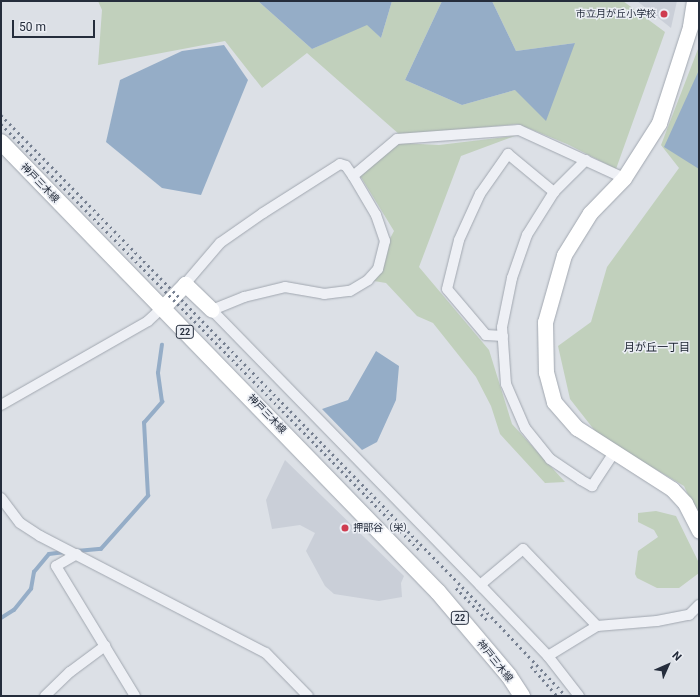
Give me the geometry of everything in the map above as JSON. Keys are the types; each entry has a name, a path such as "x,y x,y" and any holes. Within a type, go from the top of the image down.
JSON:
{"main road":[{"name":"神戸三木線","path":"1,142 164,306 438,592 509,676 522,696"}],"street":[{"path":"694,1 694,28 659,123 624,178 590,213 564,255 545,322 546,372 554,402 577,428 672,489 685,503 699,531"},
{"path":"353,176 397,139 509,130 524,132 624,178"},
{"path":"503,336 486,335 447,289 459,240 480,194 508,154 554,192"},
{"path":"586,160 554,192 527,235 512,278 503,336 506,384 525,428 550,459 592,486 615,451"},
{"path":"1,405 148,321 185,284 220,243 263,213 340,164 346,166 376,215 385,241 378,269 368,280 350,291 324,294 285,287 244,298 212,310"},
{"path":"185,284 548,656 579,696"},
{"path":"1,498 20,523 266,653 308,696"},
{"path":"480,585 523,549 597,626"},
{"path":"77,554 56,566 135,696"},
{"path":"548,656 597,626 657,621 689,615 699,605"},
{"path":"45,696 70,672 105,646"}],"shaded area":[{"name":"市立月が丘小学校","path":"637,1 677,1 671,28"},
{"path":"285,460 404,576 401,583 402,597 379,601 334,594 325,586 306,551 315,533 300,525 272,529 266,500"}],"green space":[{"path":"98,1 258,1 312,49 367,24 381,38 392,1 442,1 405,80 462,105 515,90 575,43 516,51 492,1 623,1 665,32 616,169 567,144 518,124 400,135 307,53 262,88 225,41 98,65 102,10"},
{"path":"698,49 699,519 684,486 599,436 570,399 558,346 591,322 607,267 679,168 661,145"},
{"path":"515,136 461,156 419,267 489,350 512,424 565,482 545,483 500,434 491,406 476,377 433,323 417,316 386,283 368,280 394,231 359,174 400,143 439,145"},
{"path":"656,511 676,516 699,563 699,573 679,588 657,588 637,578 635,574 638,551 658,537 654,530 638,522 638,513"}],"water":[{"path":"258,1 392,1 381,38 367,25 312,49"},
{"path":"442,1 492,1 516,51 575,43 546,121 515,90 462,105 405,80"},
{"path":"224,45 248,80 201,195 162,188 106,142 120,80 182,51"},
{"path":"699,70 699,169 664,147"},
{"path":"376,351 399,366 396,400 377,442 362,450 322,409 348,400"}],"waterway":[{"path":"77,551 101,549 148,496 144,423 162,402 158,373 162,345"},
{"path":"1,618 14,610 31,589 34,572 49,554 65,552"}],"railway":[{"path":"1,115 483,608 566,696"},
{"path":"1,124 420,551"},
{"path":"456,588 488,621"},
{"path":"531,666 557,696"}],"place":[{"name":"市立月が丘小学校","path":"664,14"},
{"name":"押部谷（栄）","path":"345,528"}],"district":[{"name":"月が丘一丁目","path":"657,348"}]}
